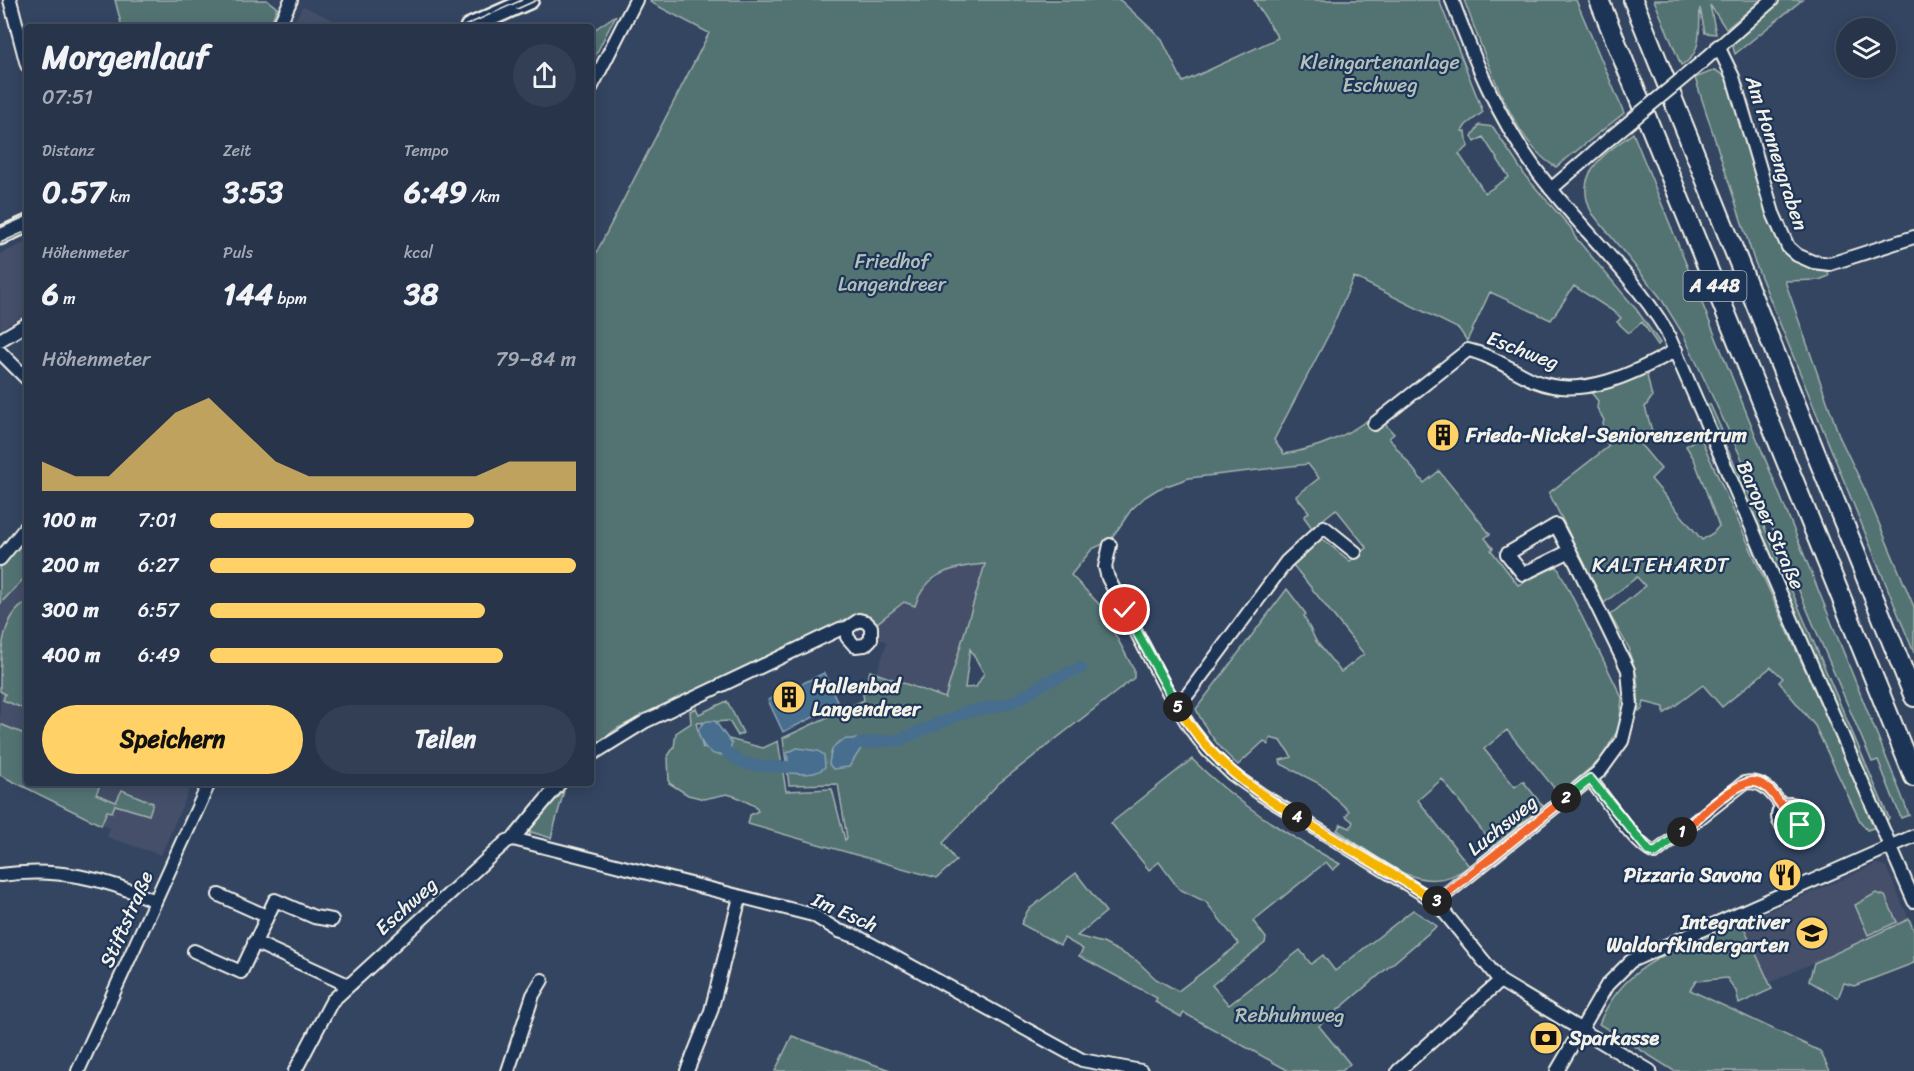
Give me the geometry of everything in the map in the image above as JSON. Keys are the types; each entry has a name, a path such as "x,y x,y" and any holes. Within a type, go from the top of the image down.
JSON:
{"highway":[{"name":"A 448","path":"1599,0 1914,777"},
{"name":"A 448","path":"1633,0 1914,697"}],"main road":[{"path":"476,24 530,0"},
{"path":"0,236 24,225"}],"street":[{"path":"10,0 24,54"},
{"path":"279,24 291,0"},
{"path":"594,82 636,0"},
{"name":"Baroper Straße","path":"1452,0 1470,51 1498,111 1515,139 1551,189 1612,256 1646,299 1676,350 1914,901"},
{"path":"1551,189 1772,0"},
{"name":"Am Honnengraben","path":"1714,51 1733,77 1773,213 1788,247 1797,255 1813,262 1830,264 1914,237"},
{"path":"0,340 24,326"},
{"name":"Eschweg","path":"1374,424 1468,350 1536,381 1556,386 1596,384 1616,379 1639,372 1676,350"},
{"path":"0,352 24,376"},
{"name":"Luchsweg","path":"1436,902 1590,779 1607,764 1622,741 1630,713 1631,686 1623,658 1570,551 1556,525 1507,554 1523,574 1570,551"},
{"path":"1176,704 1188,694 1286,562 1324,527 1355,552"},
{"path":"0,559 24,530"},
{"path":"1110,545 1105,567 1108,578 1176,704 1208,751 1237,778 1436,902 1500,981 1650,1071"},
{"path":"594,753 622,733 736,676 847,628 851,624 863,620 869,624 873,631 871,639 865,645 852,644 847,637 847,628"},
{"path":"1590,779 1639,840 1649,851 1655,853 1744,783 1755,782 1766,786 1782,806"},
{"name":"Stiftstraße","path":"78,1071 208,786"},
{"name":"Eschweg","path":"295,1071 332,1001 507,841 513,839 557,786"},
{"path":"1557,1071 1607,986 1631,961 1914,836"},
{"name":"Im Esch","path":"513,839 813,915 839,931 858,937 1082,1060 1141,1071"},
{"path":"0,875 55,872 86,877 118,885 155,901"},
{"path":"219,895 266,916"},
{"path":"687,1071 711,1011 740,897"},
{"path":"194,951 241,972 275,900 314,917 332,920"},
{"path":"254,942 348,985"},
{"path":"508,1071 533,995 542,980"},
{"path":"1398,1071 1500,981"}],"shaded area":[{"path":"303,6 342,24 293,24"},
{"path":"24,243 24,315 0,329 0,254"},
{"path":"986,564 945,698 906,686 906,682 877,673 887,642 879,639 877,623 952,567"},
{"path":"24,578 24,786 191,786 161,855 107,837 110,828 0,775 0,604"},
{"path":"824,673 839,705 783,732 768,700"},
{"path":"707,721 715,721 732,744 728,753 717,755 708,751 702,743 698,732 701,725"},
{"path":"847,739 862,739 864,744 849,767 833,769 829,764 833,748"},
{"path":"797,748 818,751 824,755 825,767 813,773 790,773 787,753"},
{"name":"Integrativer Waldorfkindergarten","path":"1877,864 1886,867 1909,919 1769,983 1742,923"}],"green space":[{"path":"115,0 267,0 277,8 270,24 121,24"},
{"name":"Friedhof Langendreer","path":"651,0 1120,0 1161,38 1183,82 1278,38 1254,0 1439,0 1483,112 1462,131 1466,132 1468,147 1459,154 1485,193 1509,177 1483,137 1475,142 1472,136 1479,125 1493,127 1526,177 1571,228 1575,237 1636,309 1660,343 1658,345 1642,322 1629,333 1617,322 1621,318 1616,313 1574,286 1551,320 1490,292 1467,341 1459,329 1354,277 1328,336 1274,440 1284,454 1321,445 1344,435 1376,414 1394,434 1389,438 1424,483 1439,471 1490,534 1485,538 1493,548 1491,550 1518,585 1557,566 1622,698 1619,728 1601,759 1559,794 1507,730 1484,749 1515,787 1523,781 1543,806 1494,846 1442,779 1418,800 1469,866 1452,876 1435,880 1418,878 1401,872 1384,863 1337,830 1341,824 1350,828 1353,822 1346,816 1349,811 1320,784 1281,764 1280,760 1292,757 1281,741 1270,738 1268,745 1264,741 1238,765 1225,752 1209,733 1196,709 1287,589 1306,614 1304,616 1316,641 1341,672 1364,654 1293,565 1321,538 1350,561 1367,548 1336,509 1312,528 1304,517 1309,512 1296,496 1319,478 1308,464 1189,478 1158,489 1131,510 1110,541 1092,549 1071,575 1099,604 1134,670 1134,678 998,784 943,843 956,861 937,878 748,824 750,815 758,811 755,806 727,794 704,799 688,795 669,783 668,756 674,747 676,733 691,723 690,711 696,708 699,714 727,701 743,733 738,736 729,721 696,723 703,748 729,739 763,748 778,741 786,791 832,789 845,840 847,838 838,784 789,785 783,738 864,700 863,695 870,671 945,698 985,564 942,573 926,586 915,606 904,602 877,623 862,615 845,625 841,621 618,728 594,745 594,257 709,33 650,2","holes":["970,649 984,673 976,687 965,688"]},
{"path":"1464,0 1576,0 1624,113 1556,167 1540,155 1512,116 1489,67"},
{"path":"1654,0 1762,0 1726,29 1710,5 1716,34 1705,33 1700,8 1696,48 1688,61 1681,65"},
{"path":"1780,0 1802,0 1735,54 1731,41"},
{"path":"616,15 594,58 594,30"},
{"path":"1715,70 1729,79 1774,234 1792,258 1813,269 1827,270 1829,276 1819,280 1785,281 1840,438 1865,490 1914,607 1914,653 1754,260 1695,78"},
{"path":"1633,133 1909,815 1901,818 1878,760 1872,762 1754,485 1683,334 1660,297 1592,213 1586,187 1594,166"},
{"path":"1646,371 1652,397 1645,407 1653,434 1641,445 1661,469 1651,479 1702,540 1713,533 1719,526 1694,459 1686,446 1693,441 1690,432 1697,430 1876,827 1867,830 1860,821 1815,726 1779,682 1783,678 1771,667 1722,707 1703,685 1664,714 1664,707 1644,702 1642,710 1639,711 1637,677 1630,650 1610,615 1645,586 1637,577 1604,603 1549,493 1609,446 1600,434 1604,420 1597,408 1598,401 1590,391"},
{"path":"1710,404 1723,433 1720,434 1757,510 1889,818 1886,822 1717,435 1707,405"},
{"path":"24,538 24,578 0,604 0,568"},
{"path":"24,604 24,709 3,700 5,694 0,691 3,640 11,618"},
{"path":"0,724 24,734 24,786 100,786 96,794 116,802 122,790 153,803 149,815 115,805 112,812 107,811 101,825 0,775"},
{"name":"Rebhuhnweg","path":"1192,759 1226,790 1262,817 1340,864 1333,870 1326,862 1253,921 1266,938 1265,943 1212,985 1229,1005 1300,950 1311,964 1323,955 1335,971 1413,910 1437,926 1319,1026 1350,1064 1342,1071 1289,1071 1184,1013 1181,1017 1155,1002 1157,998 1079,956 1083,949 1064,938 1060,945 1021,924 1028,910 1076,873 1106,912 1077,936 1103,943 1136,960 1156,979 1178,991 1239,944 1206,902 1179,889 1159,862 1149,870 1111,823"},
{"path":"564,791 551,838 531,832 529,836 530,827"},
{"path":"1876,893 1885,896 1897,922 1868,935 1855,905"},
{"path":"1909,919 1914,931 1914,963 1854,986 1844,983 1838,998 1809,981 1814,963"},
{"path":"1742,923 1772,989 1739,1004 1736,991 1727,978 1696,981 1690,990 1820,1051 1830,1071 1674,1071 1599,1024 1610,1002 1624,984 1640,970 1658,958"},
{"path":"792,1036 893,1071 775,1071"}],"waterway":[{"path":"861,743 899,740 966,712 1004,705 1021,698 1046,682 1081,668"},
{"path":"728,753 749,764 787,767"}],"tram line":[{"path":"469,24 522,0"},
{"path":"517,9 537,0"},
{"path":"0,228 24,217"},
{"path":"0,243 24,232"}],"place":[{"name":"Frieda-Nickel-Seniorenzentrum","path":"1443,435"},
{"name":"Hallenbad Langendreer","path":"789,697"},
{"name":"Pizzaria Savona","path":"1785,875"},
{"name":"Integrativer Waldorfkindergarten","path":"1812,933"},
{"name":"Sparkasse","path":"1546,1038"}],"district":[{"name":"KALTEHARDT","path":"1661,565"}],"route":[{"path":"1125,610 1164,685 1191,729 1208,751 1232,774 1262,795 1436,902 1590,779 1639,840 1649,851 1655,853 1744,783 1755,782 1766,786 1782,806 1792,804 1800,808 1803,817 1800,825"}],"park label":[{"name":"Kleingartenanlage Eschweg","path":"1380,74"}]}
